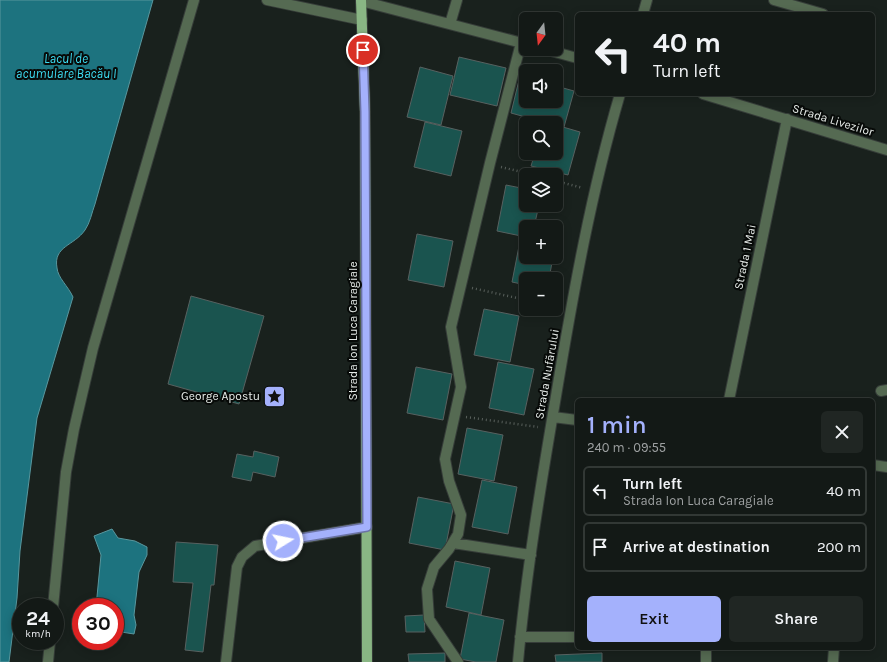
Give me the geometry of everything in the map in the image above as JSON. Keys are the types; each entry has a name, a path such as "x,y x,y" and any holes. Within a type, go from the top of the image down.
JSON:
{"main road":[{"name":"Strada Ion Luca Caragiale","path":"361,0 365,112 367,662"}],"street":[{"path":"54,598 66,472 74,429 93,348 194,0"},
{"path":"267,0 362,20"},
{"path":"361,0 519,43"},
{"path":"450,24 457,0"},
{"path":"644,12 647,0"},
{"path":"774,0 816,12"},
{"path":"563,54 575,57"},
{"path":"458,662 429,619 427,589 434,567 453,543 458,534 461,515 449,481 445,459 461,387 451,327 490,164 520,56"},
{"name":"Strada Nufărului","path":"518,662 531,555 574,292 605,143 619,96"},
{"name":"Strada Livezilor","path":"710,96 887,150"},
{"name":"Strada 1 Mai","path":"729,398 787,119"},
{"path":"553,417 575,420"},
{"path":"875,465 887,467"},
{"path":"226,662 236,572 242,556 256,546 367,527"},
{"path":"453,543 531,555"},
{"path":"520,637 575,637"},
{"path":"48,662 49,650"},
{"path":"706,650 706,662"},
{"path":"833,662 834,650"}],"path":[{"path":"490,164 519,171"},
{"path":"563,183 595,191"},
{"path":"462,286 519,298"},
{"path":"456,415 551,428"}],"water":[{"name":"Lacul de acumulare Bacău I","path":"0,0 153,0 90,221 85,230 58,255 57,268 59,275 73,297 37,418 20,551 17,598 12,598 12,638 9,662 0,662"},
{"path":"112,529 118,538 135,541 147,547 147,555 139,572 134,615 136,625 134,634 124,632 124,598 97,598 101,555 94,536"}],"building":[{"path":"459,57 506,68 497,106 450,95"},
{"path":"420,67 453,76 441,125 407,117"},
{"path":"519,80 519,108 563,108 563,88 574,91 564,127 563,116 522,116 511,113"},
{"path":"425,122 462,131 451,176 414,167"},
{"path":"563,127 580,132 568,175 563,174 563,168 539,168 531,166 533,160 563,160"},
{"path":"506,185 519,188 519,212 537,212 536,220 519,220 519,236 497,231"},
{"path":"417,234 453,241 444,287 408,280"},
{"path":"519,246 519,264 552,264 550,272 519,272 519,284 512,282"},
{"path":"191,296 264,316 239,404 168,384"},
{"path":"484,309 519,316 510,362 474,355"},
{"path":"498,362 534,369 524,415 489,408"},
{"path":"416,367 452,374 443,420 407,413"},
{"path":"467,428 503,435 494,481 458,474"},
{"path":"254,451 279,457 275,477 253,472 251,481 232,477 237,454 253,457"},
{"path":"482,480 517,487 508,534 472,527"},
{"path":"418,497 454,504 445,550 409,543"},
{"path":"176,542 218,545 214,585 211,585 203,652 185,650 193,583 173,582"},
{"path":"455,561 490,568 481,615 446,607"},
{"path":"469,613 504,620 496,662 476,662 460,659"},
{"path":"424,615 425,632 406,632 405,616"},
{"path":"445,653 445,662 409,662 408,654"},
{"path":"602,653 602,662 556,662 555,655"}],"place":[{"name":"George Apostu","path":"275,396"}],"route":[{"path":"283,541 367,527 365,112 363,50"}]}
